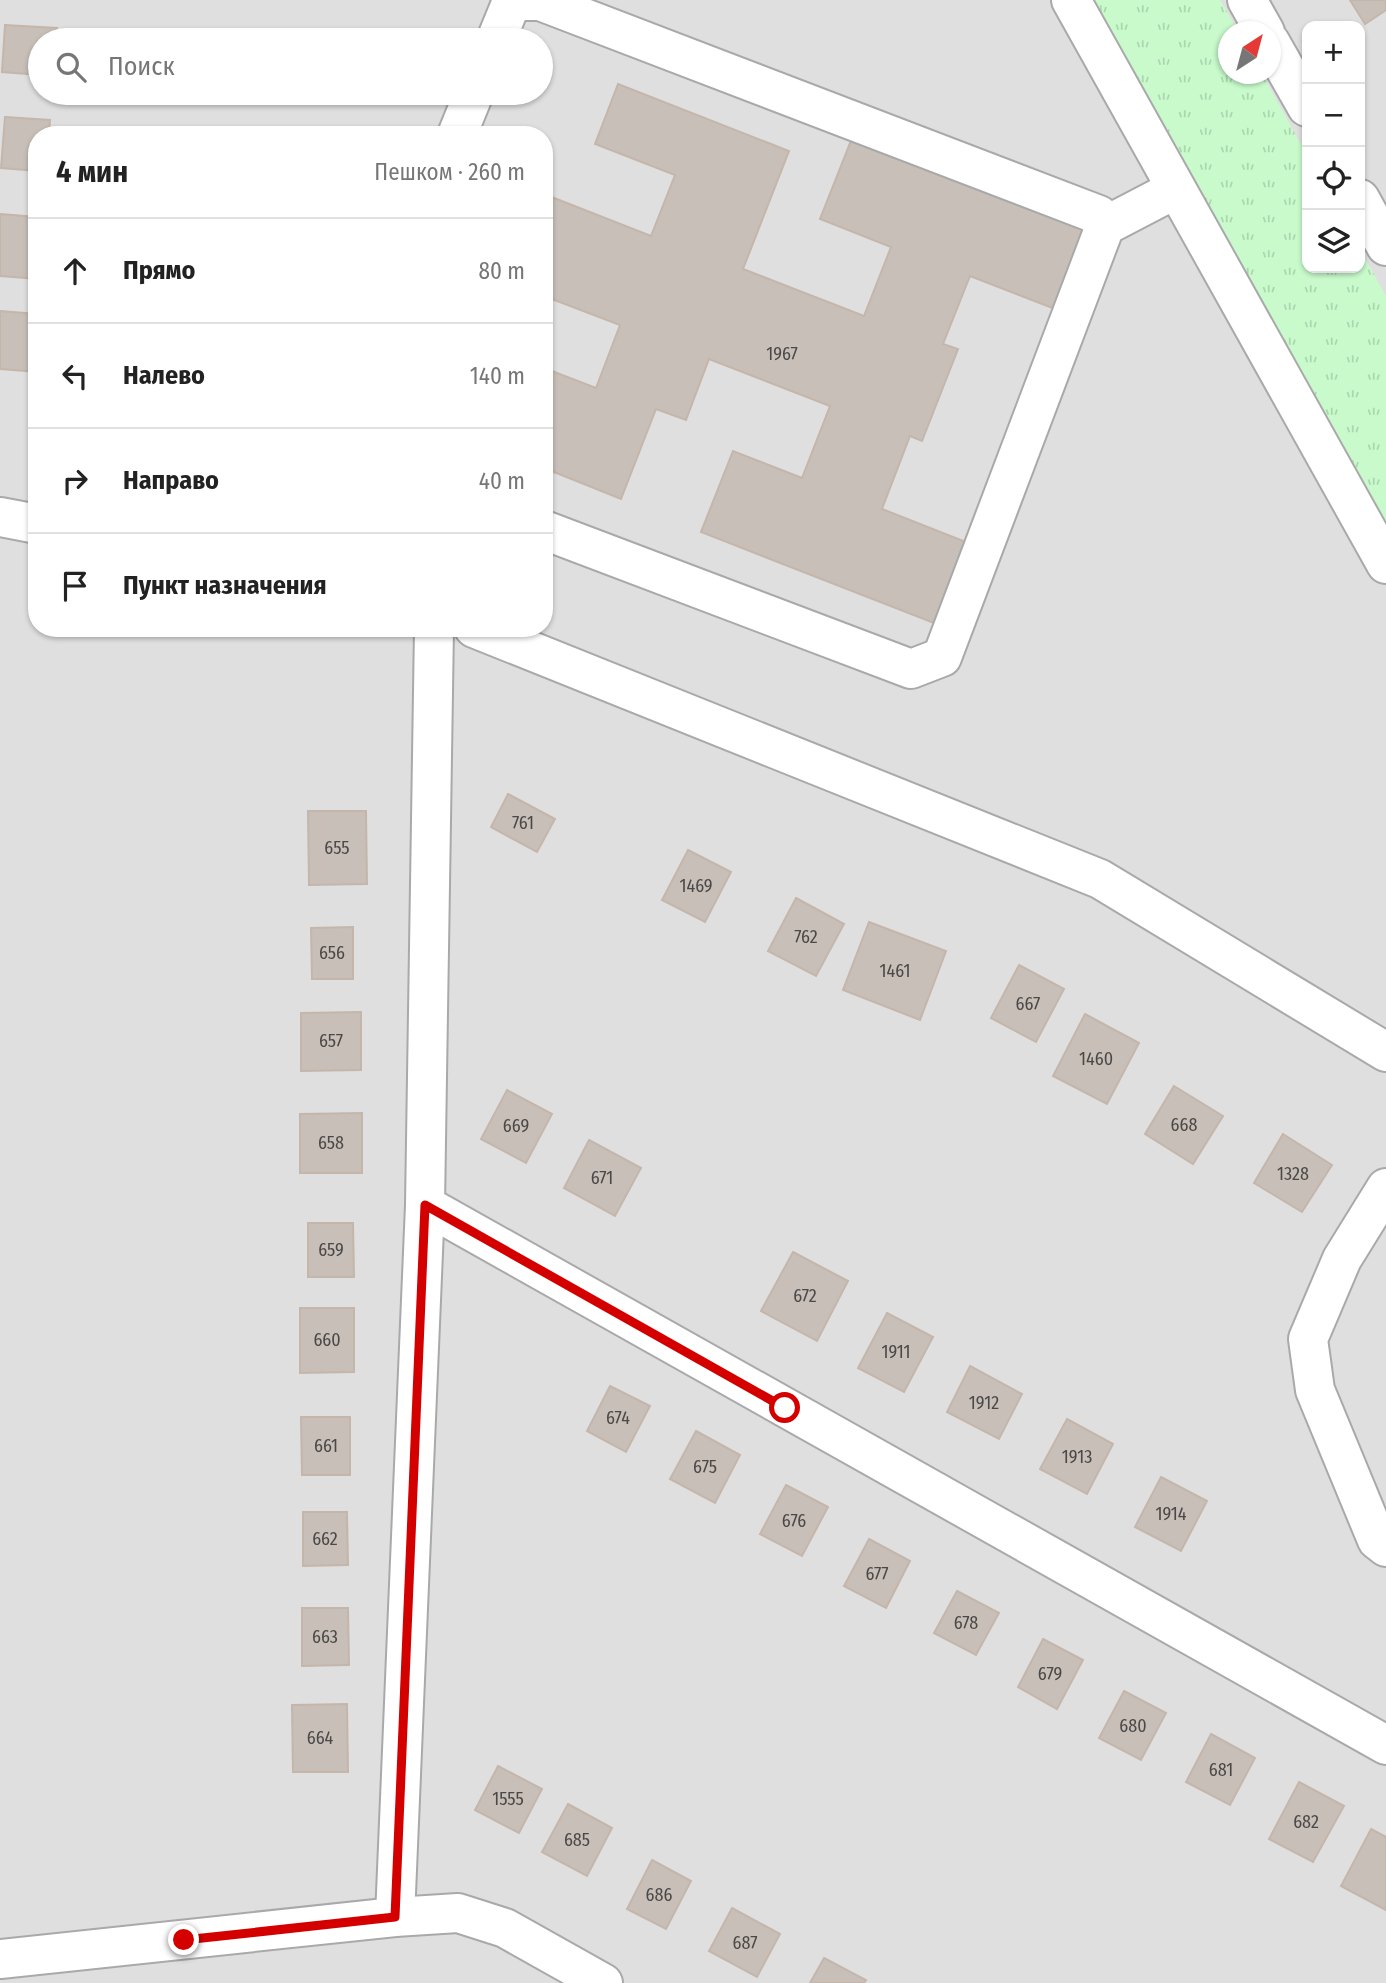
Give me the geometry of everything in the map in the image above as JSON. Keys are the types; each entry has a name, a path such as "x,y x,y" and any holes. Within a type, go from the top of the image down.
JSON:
{"street":[{"path":"1071,0 1386,564"},
{"path":"1247,0 1259,21"},
{"path":"501,28 512,1 540,1 1099,215 1105,226"},
{"path":"1281,61 1302,98"},
{"path":"461,126 469,105"},
{"path":"553,533 911,669 942,657 1105,226 1177,189"},
{"path":"1365,209 1386,246"},
{"path":"0,517 28,522"},
{"path":"395,1917 425,1205 434,637"},
{"path":"497,637 1100,878 1386,1052"},
{"path":"1386,1188 1342,1259 1308,1339 1315,1390 1377,1540 1386,1547"},
{"path":"425,1205 1386,1745"},
{"path":"0,1959 395,1917 458,1913 505,1928 603,1983"}],"shaded area":[{"path":"0,0 1386,0 1386,1983 0,1983"}],"green space":[{"path":"1092,0 1220,0 1232,21 1218,21 1218,84 1268,84 1302,146 1302,273 1365,273 1365,258 1386,296 1386,523"}],"building":[{"path":"1350,0 1386,0 1386,10 1365,24"},
{"path":"5,25 57,28 28,28 28,74 2,72"},
{"path":"618,84 789,151 743,269 864,316 891,247 820,219 852,138 1091,232 1060,311 970,276 943,344 958,349 922,441 910,436 882,509 971,544 939,625 701,532 733,451 802,478 830,406 709,359 686,420 656,409 621,499 553,472 553,371 596,388 620,325 553,299 553,198 651,236 675,175 595,144"},
{"path":"5,117 50,120 50,126 28,126 28,170 1,168"},
{"path":"0,214 28,216 28,278 0,276"},
{"path":"0,311 28,313 28,371 0,369"},
{"path":"508,794 555,819 537,852 491,827"},
{"path":"308,811 366,811 367,884 309,885"},
{"path":"688,850 731,872 705,922 662,900"},
{"path":"796,898 844,924 816,976 768,951"},
{"path":"869,922 946,951 920,1020 843,990"},
{"path":"353,927 353,979 312,979 311,928"},
{"path":"1019,965 1064,989 1036,1042 991,1018"},
{"path":"361,1012 361,1070 301,1071 301,1013"},
{"path":"1085,1014 1139,1043 1107,1104 1053,1076"},
{"path":"1174,1086 1223,1116 1193,1164 1145,1134"},
{"path":"507,1090 552,1114 526,1163 481,1139"},
{"path":"362,1113 362,1173 300,1173 300,1114"},
{"path":"1283,1134 1332,1165 1302,1212 1254,1183"},
{"path":"589,1140 641,1168 615,1216 564,1188"},
{"path":"308,1223 353,1223 354,1277 308,1277"},
{"path":"793,1252 848,1281 817,1341 761,1311"},
{"path":"300,1308 354,1308 354,1372 300,1373"},
{"path":"887,1313 933,1337 904,1392 858,1368"},
{"path":"970,1366 1022,1394 999,1439 947,1412"},
{"path":"610,1386 650,1406 626,1452 587,1431"},
{"path":"301,1417 350,1417 350,1475 302,1475"},
{"path":"1067,1419 1113,1444 1087,1494 1040,1469"},
{"path":"696,1431 740,1455 715,1503 670,1479"},
{"path":"1161,1477 1207,1501 1181,1551 1135,1527"},
{"path":"786,1485 828,1507 802,1556 760,1534"},
{"path":"303,1512 347,1512 348,1565 303,1566"},
{"path":"869,1539 910,1561 886,1608 844,1586"},
{"path":"957,1591 999,1613 976,1655 934,1633"},
{"path":"302,1608 348,1608 349,1665 302,1666"},
{"path":"1043,1639 1083,1660 1057,1709 1018,1687"},
{"path":"1124,1691 1166,1713 1141,1760 1099,1738"},
{"path":"347,1704 348,1772 293,1772 292,1705"},
{"path":"1211,1734 1255,1758 1230,1805 1186,1782"},
{"path":"498,1766 542,1789 519,1833 475,1810"},
{"path":"1299,1782 1344,1806 1313,1862 1269,1839"},
{"path":"568,1804 612,1828 587,1876 542,1852"},
{"path":"1371,1829 1386,1837 1386,1910 1341,1886"},
{"path":"652,1860 691,1881 666,1929 627,1909"},
{"path":"732,1908 780,1934 757,1977 709,1951"},
{"path":"824,1958 866,1980 864,1983 810,1983"}],"route":[{"path":"184,1940 395,1917 425,1205 785,1408"}]}
